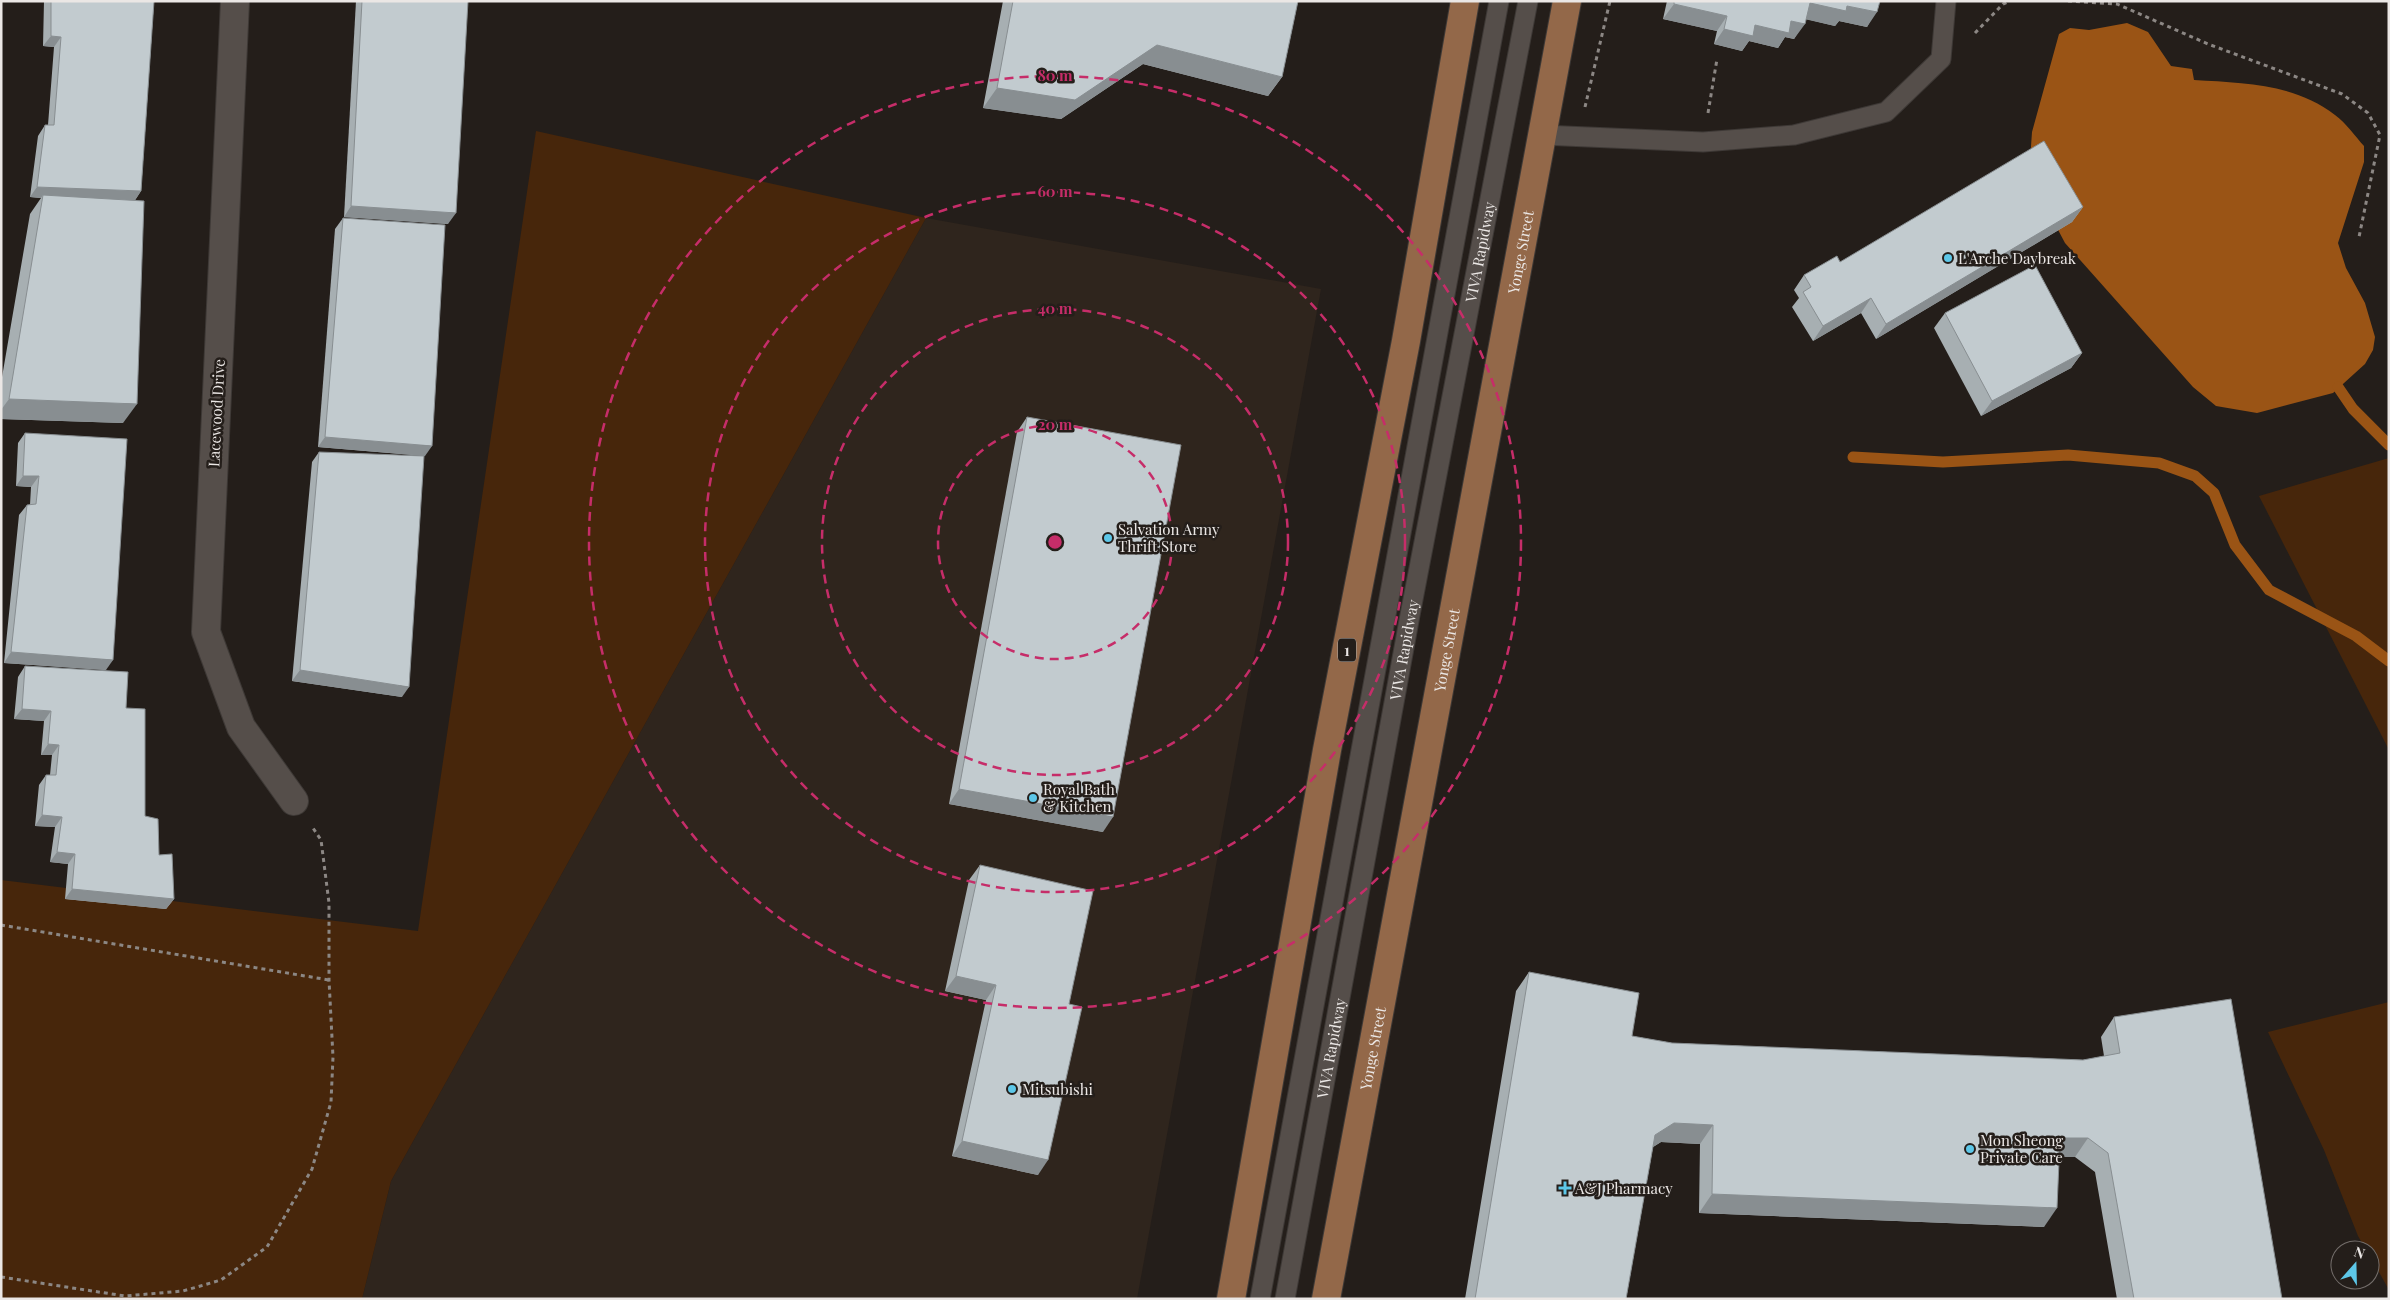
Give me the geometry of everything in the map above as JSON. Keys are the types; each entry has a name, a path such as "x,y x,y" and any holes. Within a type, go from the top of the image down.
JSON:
{"main road":[{"name":"1","path":"1231,1299 1327,750 1408,331 1465,1"},
{"name":"Yonge Street","path":"1326,1299 1567,1"}],"street":[{"name":"Lacewood Drive","path":"234,1 206,632 241,727 294,801"}],"lane":[{"name":"VIVA Rapidway","path":"1260,1299 1499,1"},
{"name":"VIVA Rapidway","path":"1285,1299 1410,615 1528,1"},
{"path":"1542,135 1703,142 1794,135 1886,112 1942,59 1946,1"}],"path":[{"path":"1943,41 1973,35 2003,4 2010,1"},
{"path":"2068,1 2117,4 2208,44 2342,94 2368,114 2380,135 2359,237"},
{"path":"1703,142 1717,59"},
{"path":"1,1277 125,1296 183,1291 221,1280 266,1247 312,1169 331,1102 333,1057 328,980 329,903 321,840 294,801"},
{"path":"1,925 328,980"}],"shaded area":[{"path":"2127,23 2148,32 2171,66 2192,69 2194,80 2249,84 2302,96 2319,104 2339,118 2364,146 2364,162 2338,243 2346,268 2365,303 2375,337 2373,350 2365,364 2333,393 2257,413 2216,406 2193,387 2065,243 2029,175 2032,132 2059,34 2070,28 2089,30"},
{"path":"536,131 926,218 391,1181 362,1299 1,1299 1,880 418,931"},
{"path":"926,218 1321,289 1137,1299 362,1299 391,1181"},
{"path":"2389,458 2389,750 2259,496"},
{"path":"2389,1002 2389,1290 2380,1274 2380,1240 2360,1240 2358,1236 2324,1150 2268,1032"}],"building":[{"path":"51,1 154,1 141,191 37,187 45,125 54,125 61,37 51,36"},
{"path":"362,1 468,1 456,213 351,206"},
{"path":"1013,1 1298,1 1282,77 1157,45 1075,100 997,88"},
{"path":"1674,1 1880,1 1877,12 1847,6 1846,11 1810,3 1805,24 1791,21 1789,33 1755,25 1753,36 1724,29 1727,16 1674,4"},
{"path":"2044,141 2083,207 1886,324 1871,298 1823,326 1803,292 1811,287 1804,275 1837,256 1840,262"},
{"path":"43,195 144,201 137,404 9,399"},
{"path":"343,218 445,225 432,446 325,437"},
{"path":"2035,265 2082,353 1992,401 1945,313"},
{"path":"1027,417 1181,445 1113,817 959,789"},
{"path":"25,433 127,439 113,660 11,652 27,505 36,504 39,476 23,476"},
{"path":"319,452 424,456 409,687 300,670"},
{"path":"25,666 128,672 126,708 145,709 145,816 158,819 159,855 172,854 174,899 72,889 75,854 57,852 62,817 42,815 46,775 56,775 59,745 48,744 51,711 22,709"},
{"name":"Mitsubishi","path":"980,865 1093,891 1069,1004 1082,1007 1048,1160 962,1141 996,985 956,976"},
{"name":"Mon Sheong Private Care","path":"1529,972 1639,993 1632,1036 1672,1043 2083,1060 2120,1053 2114,1017 2231,999 2282,1299 2134,1299 2108,1153 2088,1138 2060,1138 2057,1208 1712,1194 1713,1125 1674,1123 1655,1135 1626,1299 1475,1299"}],"waterway":[{"path":"2338,387 2353,409 2389,445"},
{"path":"1853,457 1943,462 2068,455 2159,463 2195,476 2214,493 2235,545 2269,590 2356,636 2389,661"}],"place":[{"name":"L'Arche Daybreak","path":"1948,258"},
{"name":"Salvation Army Thrift Store","path":"1108,538"},
{"name":"Royal Bath & Kitchen","path":"1033,798"},
{"name":"Mitsubishi","path":"1012,1089"},
{"name":"Mon Sheong Private Care","path":"1970,1149"},
{"name":"A&J Pharmacy","path":"1565,1188"}]}
